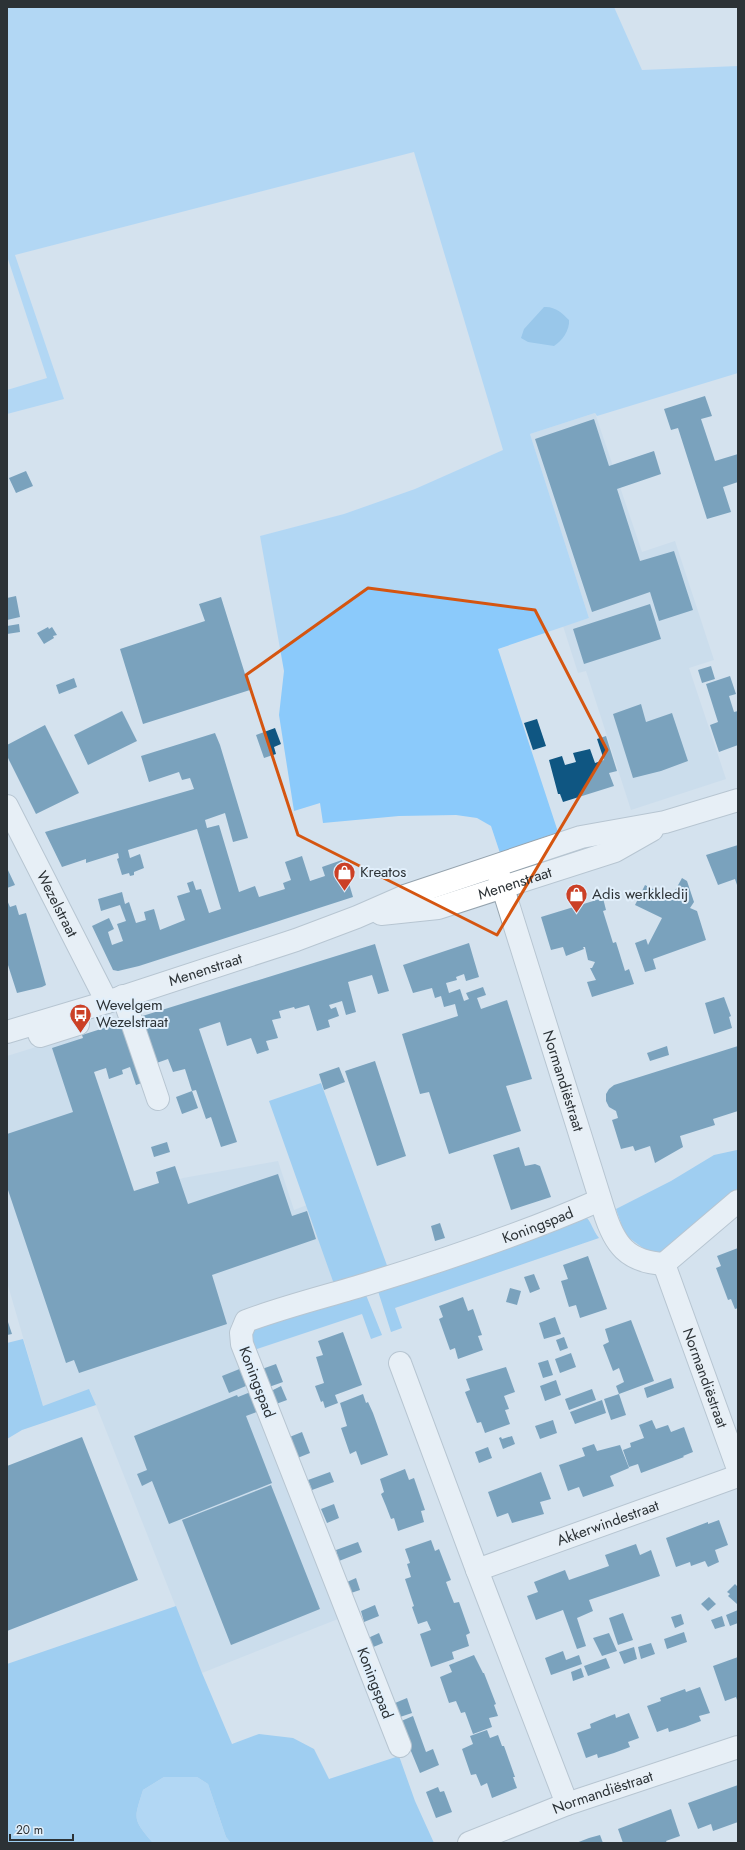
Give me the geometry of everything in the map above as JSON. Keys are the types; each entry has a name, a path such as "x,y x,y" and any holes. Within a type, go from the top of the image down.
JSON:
{"street":[{"name":"Menenstraat","path":"7,1032 115,999 296,940 357,917 404,896 581,837 665,822 738,800"},
{"name":"Wezelstraat","path":"7,806 115,999 158,1099"},
{"name":"Menenstraat","path":"357,917 438,908 615,851 665,822"},
{"name":"Normandiëstraat","path":"496,866 600,1200 615,1240 627,1251 647,1263 664,1264 738,1469"},
{"name":"Koningspad","path":"400,1746 242,1344 241,1333 246,1321 281,1308 368,1284 483,1247 549,1222 600,1200"},
{"path":"664,1264 738,1201"},
{"path":"400,1363 476,1570 567,1804"},
{"name":"Akkerwindestraat","path":"476,1570 738,1476"},
{"name":"Normandiëstraat","path":"469,1843 567,1804 738,1747"}],"highlighted area":[{"path":"368,588 535,610 607,750 497,935 298,835 246,675"}],"shaded area":[{"path":"7,7 614,7 642,70 738,66 738,373 597,416 595,413 530,434 589,618 498,649 558,832 500,853 491,826 477,818 456,815 399,816 323,823 320,803 294,811 279,715 284,671 260,536 344,514 415,489 503,450 414,152 15,255 64,399 7,414 7,390 47,378 7,256"},
{"path":"544,307 555,309 569,320 565,335 554,346 528,342 521,338 524,329"},
{"path":"595,413 642,552 675,541 714,660 689,668 726,779 631,810 586,671 578,673 563,626 589,618 530,434"},
{"path":"78,1034 132,1197 183,1178 278,1161 294,1210 307,1205 335,1287 231,1324 343,1617 202,1673 90,1390 43,1406 7,1282 7,1056"},
{"path":"321,1083 389,1271 335,1287 269,1101"},
{"path":"737,1150 738,1188 661,1255 643,1248 625,1235 616,1209 671,1181 714,1155"},
{"path":"586,1217 599,1238 395,1308 402,1328 391,1332 377,1288"},
{"path":"364,1290 382,1335 371,1339 362,1314 251,1351 250,1338 256,1323"},
{"path":"23,1339 43,1406 89,1389 96,1405 22,1430 7,1439 7,1343"},
{"path":"176,1606 232,1744 259,1734 293,1738 314,1749 329,1779 399,1756 415,1801 434,1843 231,1843 226,1837 208,1784 197,1777 164,1777 143,1790 137,1813 138,1823 141,1829 153,1843 7,1843 7,1664"},
{"path":"164,1777 197,1777 208,1784 226,1837 231,1843 153,1843 138,1823 138,1807 143,1790"}],"building":[{"path":"705,396 712,416 701,419 715,461 738,454 738,482 723,487 731,512 707,519 678,428 671,430 664,409"},
{"path":"594,419 609,466 654,451 661,474 617,489 640,561 674,551 693,610 659,621 650,592 592,612 535,439"},
{"path":"26,471 33,486 16,493 9,478"},
{"path":"16,596 20,617 7,620 7,598"},
{"path":"221,597 250,690 143,724 120,649 205,621 199,604"},
{"path":"650,604 661,639 584,664 573,629"},
{"path":"19,624 20,632 7,634 7,626"},
{"path":"48,627 49,629 52,627 57,635 53,636 54,638 44,644 37,633"},
{"path":"711,666 715,679 702,683 698,670"},
{"path":"730,676 736,694 729,696 734,712 738,711 738,745 719,752 710,725 718,722 706,684"},
{"path":"74,678 77,687 59,694 56,685"},
{"path":"641,704 646,722 672,713 688,761 661,771 633,778 613,714"},
{"path":"122,711 137,741 88,765 74,735"},
{"path":"537,719 546,746 533,750 524,723"},
{"path":"45,725 79,793 36,814 7,756 7,745"},
{"path":"275,728 281,744 274,747 276,754 264,758 256,735"},
{"path":"215,733 248,838 233,842 225,813 205,820 207,828 219,825 239,892 255,886 259,897 285,889 283,883 291,880 285,862 302,856 310,881 325,876 322,867 342,860 353,897 139,966 118,971 113,970 92,926 109,918 114,929 108,932 112,945 123,941 117,924 126,921 120,905 101,911 98,899 122,892 125,904 129,902 136,923 146,920 144,912 154,909 160,930 185,920 177,896 190,892 187,883 193,881 196,890 201,889 209,913 221,909 197,829 128,850 130,858 140,854 144,868 134,872 134,875 130,876 129,873 122,875 117,859 119,858 118,853 86,863 86,859 62,867 45,832 194,789 190,778 182,780 179,772 149,782 141,756"},
{"path":"606,736 617,771 609,773 614,786 563,802 560,794 558,794 549,760 562,756 565,765 576,762 573,753 590,749 595,763 604,760 597,739"},
{"path":"738,845 738,888 735,879 718,885 706,855"},
{"path":"7,868 15,885 7,888"},
{"path":"682,878 687,881 694,902 690,908 697,911 706,940 653,959 656,969 645,972 635,943 646,939 648,945 662,918 635,905 645,885 671,898"},
{"path":"603,898 606,910 603,911 613,943 616,942 625,971 629,969 634,984 592,997 587,982 596,980 590,968 592,968 595,962 588,960 585,947 583,947 584,949 566,956 563,947 551,950 541,917"},
{"path":"7,900 10,907 16,905 19,915 26,913 46,985 42,987 17,993 7,962"},
{"path":"469,943 479,977 466,981 464,974 456,977 457,980 446,983 449,993 460,989 464,1001 469,999 466,993 483,987 486,995 477,998 481,1009 507,1000 532,1079 506,1086 521,1131 449,1154 429,1092 420,1094 402,1034 458,1016 455,1004 444,1007 441,996 435,998 432,988 413,993 403,965"},
{"path":"375,944 389,991 378,994 372,975 348,982 356,1012 346,1015 342,1001 329,1005 331,1009 336,1007 339,1016 328,1020 330,1027 317,1031 309,1005 279,1011 281,1018 272,1020 278,1038 266,1041 269,1050 257,1054 251,1038 227,1046 220,1022 199,1029 237,1142 221,1147 211,1117 206,1119 196,1090 192,1091 185,1069 173,1072 168,1059 151,1065 136,1018"},
{"path":"724,997 731,1016 729,1017 732,1028 714,1034 705,1003"},
{"path":"126,1021 147,1081 136,1085 130,1067 122,1070 123,1074 109,1079 106,1068 94,1072 134,1191 159,1183 156,1172 175,1166 188,1204 278,1174 292,1216 307,1211 316,1239 212,1275 227,1324 79,1373 74,1360 66,1363 7,1187 7,1134 73,1112 52,1048 83,1038 82,1035"},
{"path":"667,1046 669,1055 650,1061 647,1053"},
{"path":"738,1046 738,1111 713,1119 715,1125 680,1136 683,1147 655,1163 650,1146 635,1151 633,1146 621,1149 612,1120 618,1118 616,1111 609,1107 606,1101 606,1094 609,1089 614,1085"},
{"path":"375,1061 406,1156 377,1166 345,1071"},
{"path":"339,1067 345,1082 324,1090 319,1074"},
{"path":"192,1091 198,1108 182,1114 176,1097"},
{"path":"167,1142 170,1152 154,1157 151,1147"},
{"path":"519,1147 525,1166 535,1164 540,1166 551,1197 511,1210 493,1155"},
{"path":"440,1223 445,1238 435,1241 431,1226"},
{"path":"738,1248 738,1308 735,1309 731,1299 728,1300 716,1268 721,1266 717,1256"},
{"path":"588,1256 607,1309 580,1318 576,1305 569,1307 561,1281 568,1279 563,1265"},
{"path":"534,1274 540,1289 530,1293 524,1277"},
{"path":"510,1288 521,1291 517,1305 506,1302"},
{"path":"463,1297 468,1311 473,1309 482,1335 478,1336 483,1350 458,1359 455,1348 450,1350 439,1319 443,1317 439,1306"},
{"path":"555,1317 561,1334 544,1339 539,1323"},
{"path":"7,1319 12,1334 7,1335"},
{"path":"631,1320 654,1381 619,1394 616,1386 624,1382 619,1368 613,1371 603,1345 609,1342 605,1329"},
{"path":"343,1332 362,1385 335,1395 338,1403 325,1408 315,1386 324,1383 316,1357 323,1355 318,1341"},
{"path":"564,1337 568,1348 560,1351 556,1340"},
{"path":"571,1353 576,1367 560,1373 555,1359"},
{"path":"548,1360 553,1375 543,1378 538,1363"},
{"path":"276,1364 283,1382 269,1387 262,1369"},
{"path":"506,1367 515,1392 504,1396 509,1409 505,1410 510,1424 485,1433 481,1422 477,1423 465,1392 470,1390 466,1379"},
{"path":"242,1368 246,1386 229,1393 222,1376"},
{"path":"671,1378 674,1388 647,1398 644,1388"},
{"path":"556,1380 561,1395 545,1401 540,1386"},
{"path":"281,1386 287,1400 276,1404 271,1391"},
{"path":"592,1389 596,1400 569,1410 565,1399"},
{"path":"253,1391 259,1411 246,1416 272,1483 169,1524 152,1481 142,1486 137,1474 147,1470 134,1436 237,1395 238,1397"},
{"path":"363,1394 366,1403 368,1402 373,1413 388,1455 361,1465 356,1451 350,1454 341,1428 347,1426 340,1403"},
{"path":"619,1394 626,1415 611,1420 604,1399"},
{"path":"602,1400 606,1413 575,1424 570,1412"},
{"path":"553,1420 557,1433 540,1439 535,1426"},
{"path":"652,1420 656,1429 668,1425 671,1432 684,1427 693,1452 683,1456 684,1457 641,1473 638,1464 629,1467 623,1450 631,1447 630,1443 644,1438 639,1425"},
{"path":"302,1432 310,1453 295,1459 287,1438"},
{"path":"512,1436 515,1444 503,1449 499,1438 501,1437 502,1439"},
{"path":"82,1437 138,1580 7,1631 7,1466"},
{"path":"594,1444 597,1451 620,1445 629,1468 610,1476 614,1486 583,1497 579,1487 568,1491 559,1465 585,1456 582,1448"},
{"path":"488,1447 492,1458 479,1463 475,1452"},
{"path":"405,1469 409,1480 414,1478 425,1510 421,1511 424,1522 398,1531 394,1518 391,1519 381,1494 384,1492 380,1479"},
{"path":"330,1472 334,1482 312,1490 308,1480"},
{"path":"541,1472 551,1499 540,1502 544,1514 512,1523 508,1513 497,1517 488,1492"},
{"path":"271,1485 320,1609 231,1645 182,1520"},
{"path":"334,1504 339,1518 327,1523 321,1509"},
{"path":"719,1520 728,1545 715,1550 719,1562 708,1567 705,1561 691,1566 690,1562 676,1567 666,1538 708,1522 708,1524"},
{"path":"431,1540 435,1551 439,1549 451,1580 446,1582 450,1593 454,1603 459,1602 470,1633 466,1635 469,1646 452,1652 454,1659 431,1667 420,1634 431,1630 427,1621 418,1624 412,1607 414,1606 405,1579 411,1577 407,1564 410,1563 405,1549"},
{"path":"358,1542 362,1552 339,1561 336,1550"},
{"path":"636,1544 640,1555 651,1550 660,1576 589,1600 593,1611 577,1618 586,1646 577,1649 563,1610 536,1620 527,1596 538,1592 534,1582 565,1570 569,1580 609,1566 605,1555"},
{"path":"356,1578 360,1590 351,1593 347,1582"},
{"path":"735,1584 738,1587 737,1604 728,1596 730,1594 727,1592"},
{"path":"709,1597 716,1604 708,1611 701,1604"},
{"path":"375,1605 379,1616 364,1622 361,1611"},
{"path":"738,1610 738,1623 730,1626 726,1615"},
{"path":"623,1613 633,1640 618,1645 609,1618"},
{"path":"681,1614 684,1624 675,1628 671,1617"},
{"path":"722,1616 725,1626 715,1629 711,1620"},
{"path":"684,1632 687,1642 667,1649 664,1639"},
{"path":"379,1633 383,1643 371,1648 368,1638"},
{"path":"609,1633 617,1651 602,1656 593,1638"},
{"path":"651,1643 655,1654 641,1659 638,1647"},
{"path":"634,1647 637,1659 624,1664 619,1652"},
{"path":"563,1651 566,1660 579,1655 582,1664 551,1675 545,1658"},
{"path":"474,1655 484,1673 496,1704 494,1705 498,1716 489,1718 492,1727 473,1734 465,1712 461,1713 456,1701 449,1703 440,1677 452,1672 449,1665"},
{"path":"738,1657 738,1703 736,1697 725,1701 713,1666"},
{"path":"606,1658 610,1668 588,1676 584,1666"},
{"path":"581,1668 584,1677 573,1681 571,1672"},
{"path":"700,1687 710,1713 699,1716 701,1721 685,1727 669,1732 668,1728 657,1732 647,1706 661,1701 660,1698 685,1689 686,1692"},
{"path":"407,1698 412,1713 400,1717 395,1703"},
{"path":"629,1713 639,1738 628,1742 630,1747 598,1758 597,1754 586,1758 577,1733 591,1728 590,1724 615,1714 616,1718"},
{"path":"413,1716 426,1752 433,1749 439,1765 420,1773 399,1722"},
{"path":"487,1730 490,1738 498,1735 502,1746 504,1746 515,1777 513,1777 517,1788 492,1798 487,1783 481,1786 476,1774 471,1775 462,1749 473,1744 470,1736"},
{"path":"738,1785 738,1822 713,1831 711,1824 698,1829 688,1803"},
{"path":"438,1787 440,1792 444,1791 452,1812 436,1818 426,1792"},
{"path":"671,1809 680,1836 666,1841 667,1843 623,1843 618,1829"},
{"path":"600,1835 603,1843 576,1843 589,1838"}],"place":[{"name":"Kreatos","path":"344,892"},
{"name":"Adis werkkledij","path":"576,914"},
{"name":"Wevelgem Wezelstraat","path":"80,1034"}]}
